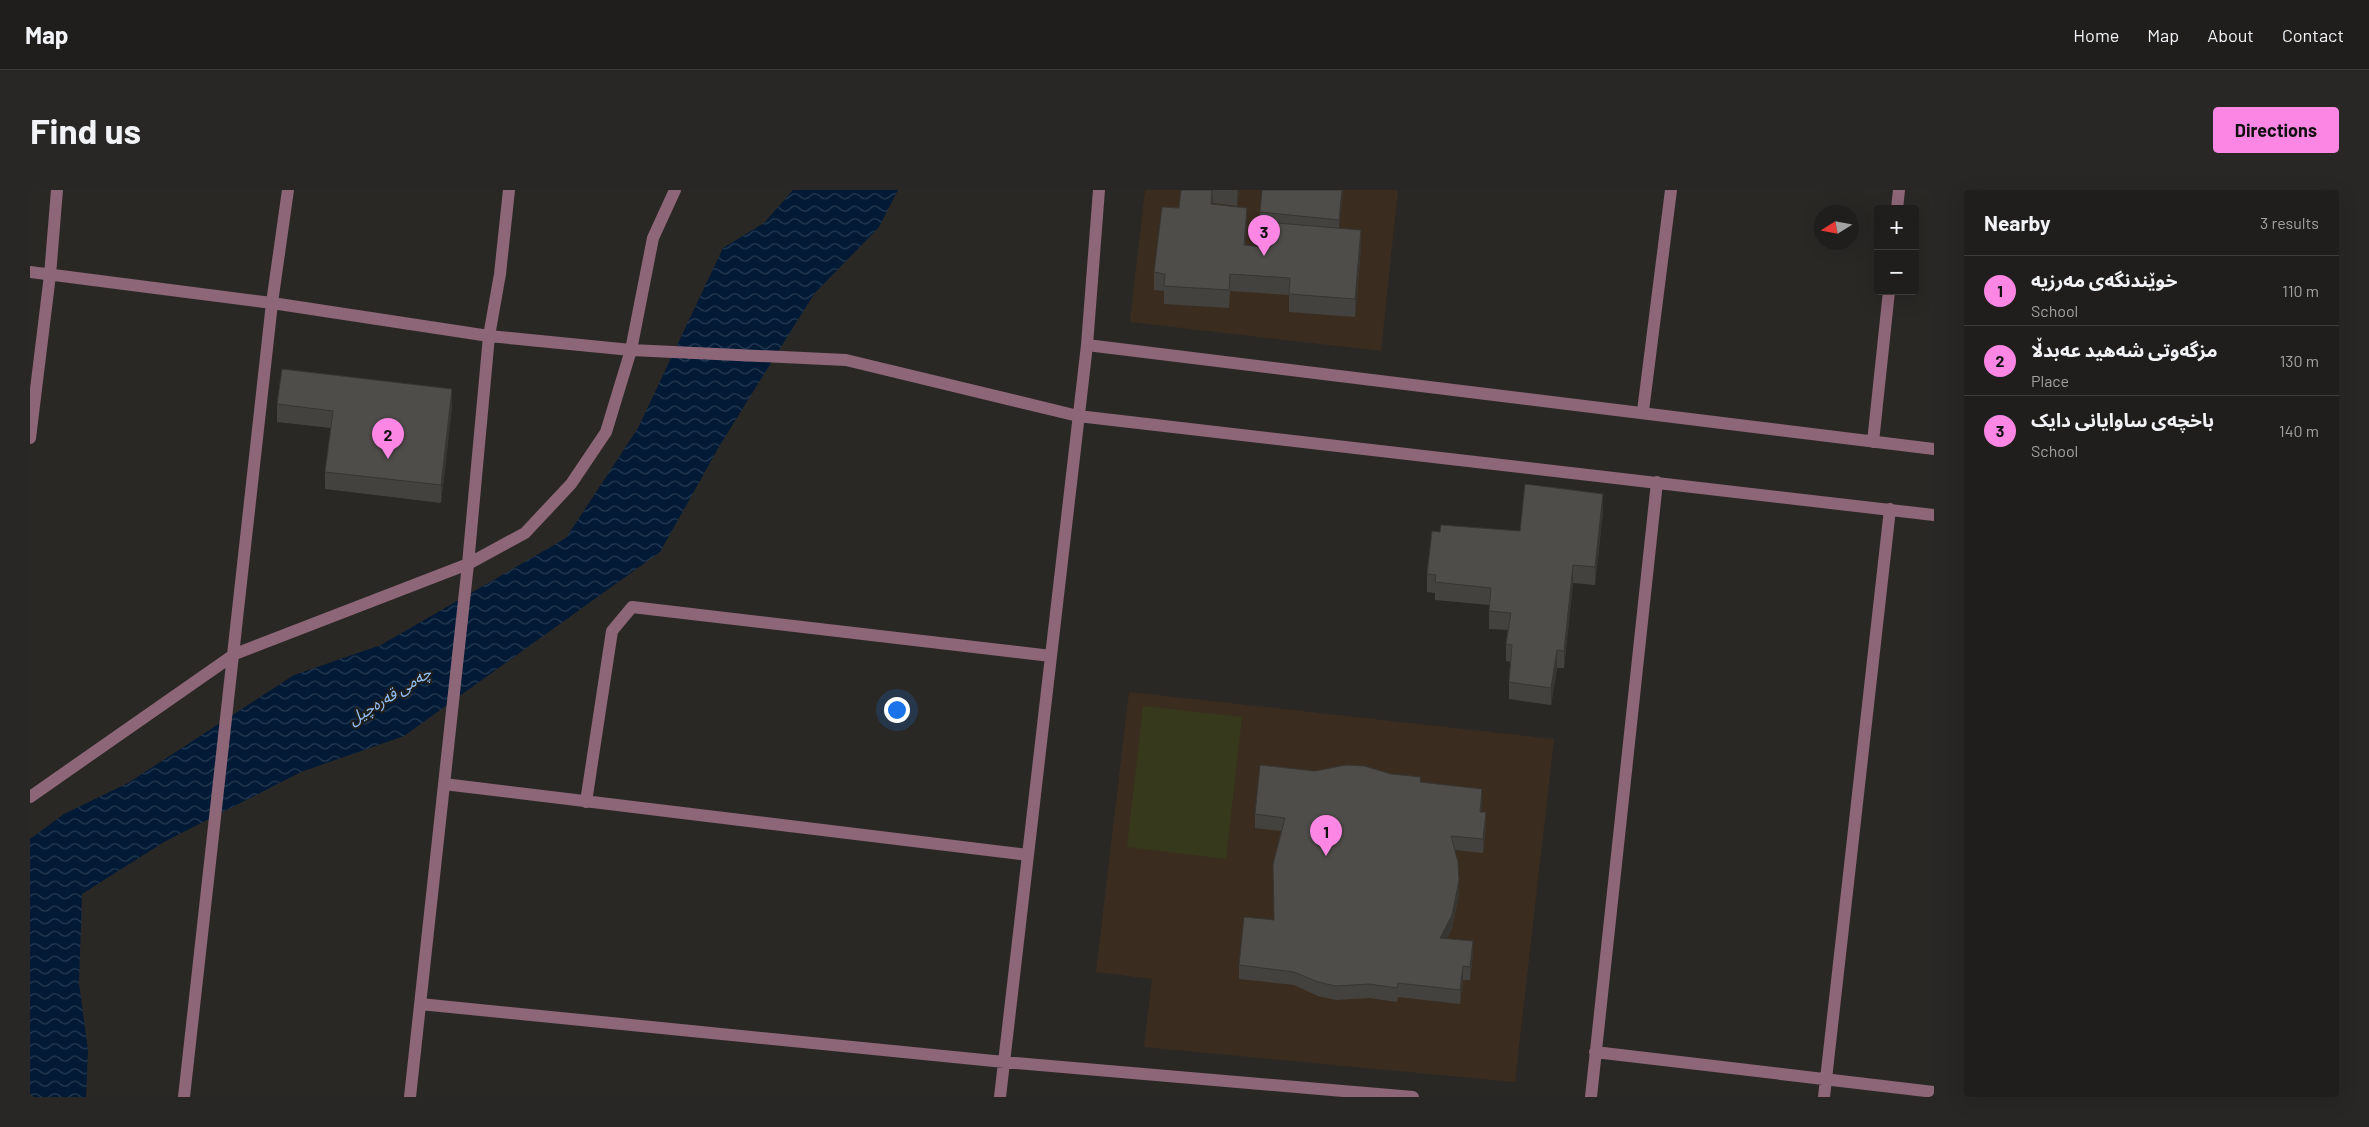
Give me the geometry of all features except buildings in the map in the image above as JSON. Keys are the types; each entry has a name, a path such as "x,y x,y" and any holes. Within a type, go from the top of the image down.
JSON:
{"street":[{"path":"30,438 50,275 57,190"},
{"path":"184,1097 235,654 272,304 288,190"},
{"path":"410,1097 468,564 489,336 500,274 509,190"},
{"path":"30,797 235,654 468,564 525,533 571,484 606,432 631,350 653,238 675,190"},
{"path":"1000,1097 1087,344 1099,190"},
{"path":"1643,411 1671,190"},
{"path":"1897,205 1899,190"},
{"path":"30,272 272,304 489,336 631,350 846,360 1078,416 1934,514"},
{"path":"1873,442 1889,295"},
{"path":"1087,344 1643,411 1934,449"},
{"path":"1591,1097 1657,482"},
{"path":"1824,1097 1890,510"},
{"path":"586,802 612,631 632,607 1050,656"},
{"path":"444,784 1028,855"},
{"path":"420,1004 1004,1062 1413,1097"},
{"path":"1595,1052 1934,1092"}],"shaded area":[{"path":"1145,190 1398,190 1381,351 1130,322"},
{"path":"1129,692 1554,739 1515,1082 1144,1047 1152,979 1096,972"}],"green space":[{"path":"1143,706 1242,717 1226,859 1127,847"}],"water":[{"name":"چەمی قەرەچیل","path":"793,190 898,190 879,227 814,294 720,445 660,552 404,736 301,772 164,842 82,894 79,983 88,1051 86,1097 30,1097 30,839 64,814 128,783 294,675 381,645 566,538 638,428 723,248 764,223"}],"place":[{"name":"باخچەی ساوایانی دایک","path":"1264,256"},
{"name":"مزگەوتی شەهید عەبدڵا","path":"388,459"},
{"name":"خوێندنگەی مەرزیە","path":"1326,856"}]}
